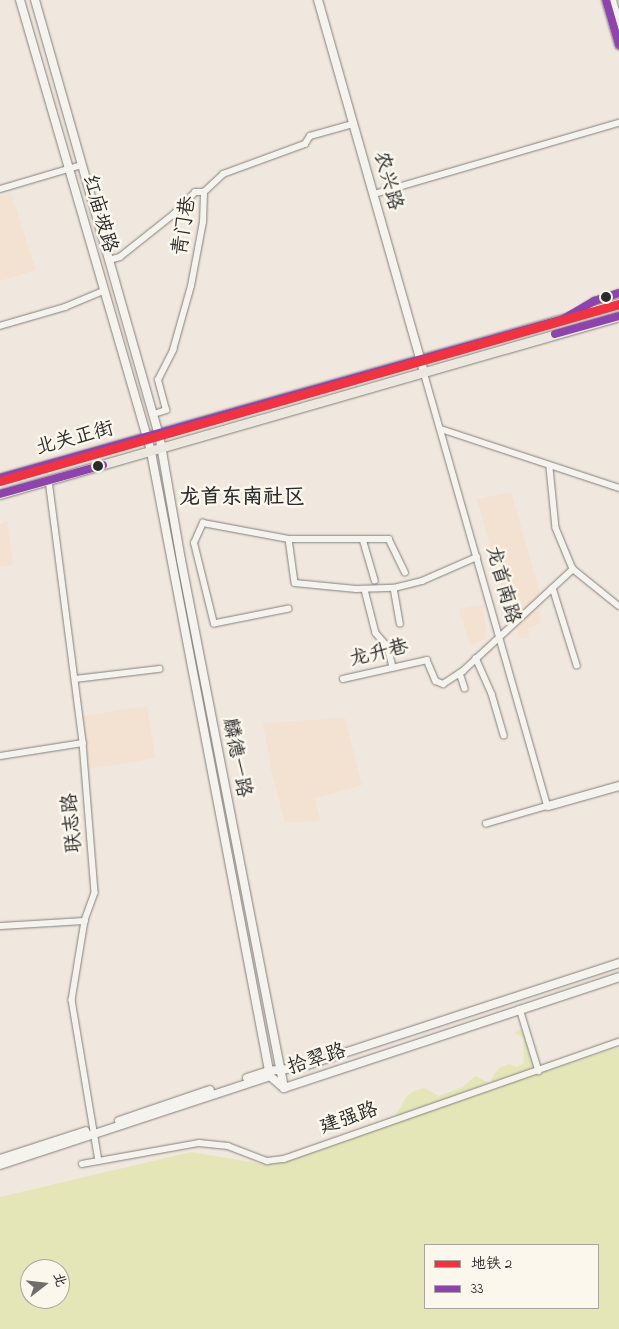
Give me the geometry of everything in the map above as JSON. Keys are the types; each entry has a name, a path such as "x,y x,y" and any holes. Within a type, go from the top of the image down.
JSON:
{"main road":[{"name":"红庙坡路","path":"20,0 146,437"},
{"name":"红庙坡路","path":"35,0 159,434"},
{"name":"农兴路","path":"318,0 424,372"},
{"path":"606,0 619,45"},
{"path":"612,0 619,25"},
{"name":"北关正街","path":"0,478 619,303"},
{"name":"北关正街","path":"0,494 619,316"},
{"name":"麟德一路","path":"159,434 160,449 278,1071 284,1088"},
{"name":"麟德一路","path":"146,437 151,452 269,1074"},
{"path":"548,806 619,786"},
{"name":"拾翠路","path":"0,1166 94,1132 278,1071 308,1065 619,963"},
{"name":"拾翠路","path":"269,1074 284,1088 619,977"},
{"name":"拾翠路","path":"0,1159 94,1132"}],"street":[{"path":"374,194 619,123"},
{"name":"青门巷","path":"154,414 166,410 158,380 173,350 192,286 203,222 204,192 223,174 305,144 310,136 353,124"},
{"path":"0,189 82,165"},
{"path":"110,260 120,258 174,214 195,192 204,192"},
{"path":"0,326 65,307 103,291"},
{"path":"563,319 594,301 619,293"},
{"name":"龙首南路","path":"424,372 548,806"},
{"path":"441,429 550,468 619,488"},
{"path":"550,468 556,528 573,569 619,606"},
{"name":"联志路","path":"49,480 83,743 95,893 85,921 72,1000 99,1161"},
{"path":"289,609 214,624 194,543 203,523 290,539 390,540 406,572"},
{"path":"290,539 295,583 365,590 394,588 422,581 478,557"},
{"path":"363,539 375,580"},
{"name":"龙升巷","path":"343,679 427,660 436,681 443,684 460,673 573,569"},
{"path":"394,588 400,623"},
{"path":"554,588 577,665"},
{"path":"365,590 376,633 388,647 393,667"},
{"path":"476,658 492,694 504,735"},
{"path":"75,679 159,669"},
{"path":"460,673 465,688"},
{"path":"0,756 83,743"},
{"path":"487,824 548,806"},
{"path":"0,926 85,921"},
{"path":"520,1009 539,1070"},
{"name":"建强路","path":"82,1164 199,1143 228,1146 267,1161 284,1159 619,1042"}],"shaded area":[{"path":"11,193 36,270 0,281 0,196"},
{"path":"511,492 541,596 511,623 477,499"},
{"path":"7,521 13,565 0,567 0,525"},
{"path":"483,605 487,638 470,646 459,609"},
{"path":"539,610 542,623 528,628 529,637 520,639 515,624 525,615"},
{"path":"147,706 155,758 90,769 82,716"},
{"path":"345,718 362,785 315,798 320,821 285,823 272,774 263,723"}],"green space":[{"path":"523,1027 536,1068 493,1083 491,1079 500,1067 509,1064 517,1067 524,1063 523,1038 515,1033"},
{"path":"619,1047 619,1329 0,1329 0,1197 191,1152 268,1165"},
{"path":"475,1076 489,1083 395,1117 406,1097 414,1091 424,1088 439,1096 463,1087"}],"metro line":[{"name":"2","path":"0,481 619,304"}],"transit line":[{"name":"33","path":"606,0 619,45"},
{"name":"33","path":"0,478 563,319 594,301 619,293"},
{"name":"33","path":"555,334 619,316"},
{"name":"33","path":"0,494 103,465"}],"district":[{"name":"龙首东南社区","path":"242,498"}]}
